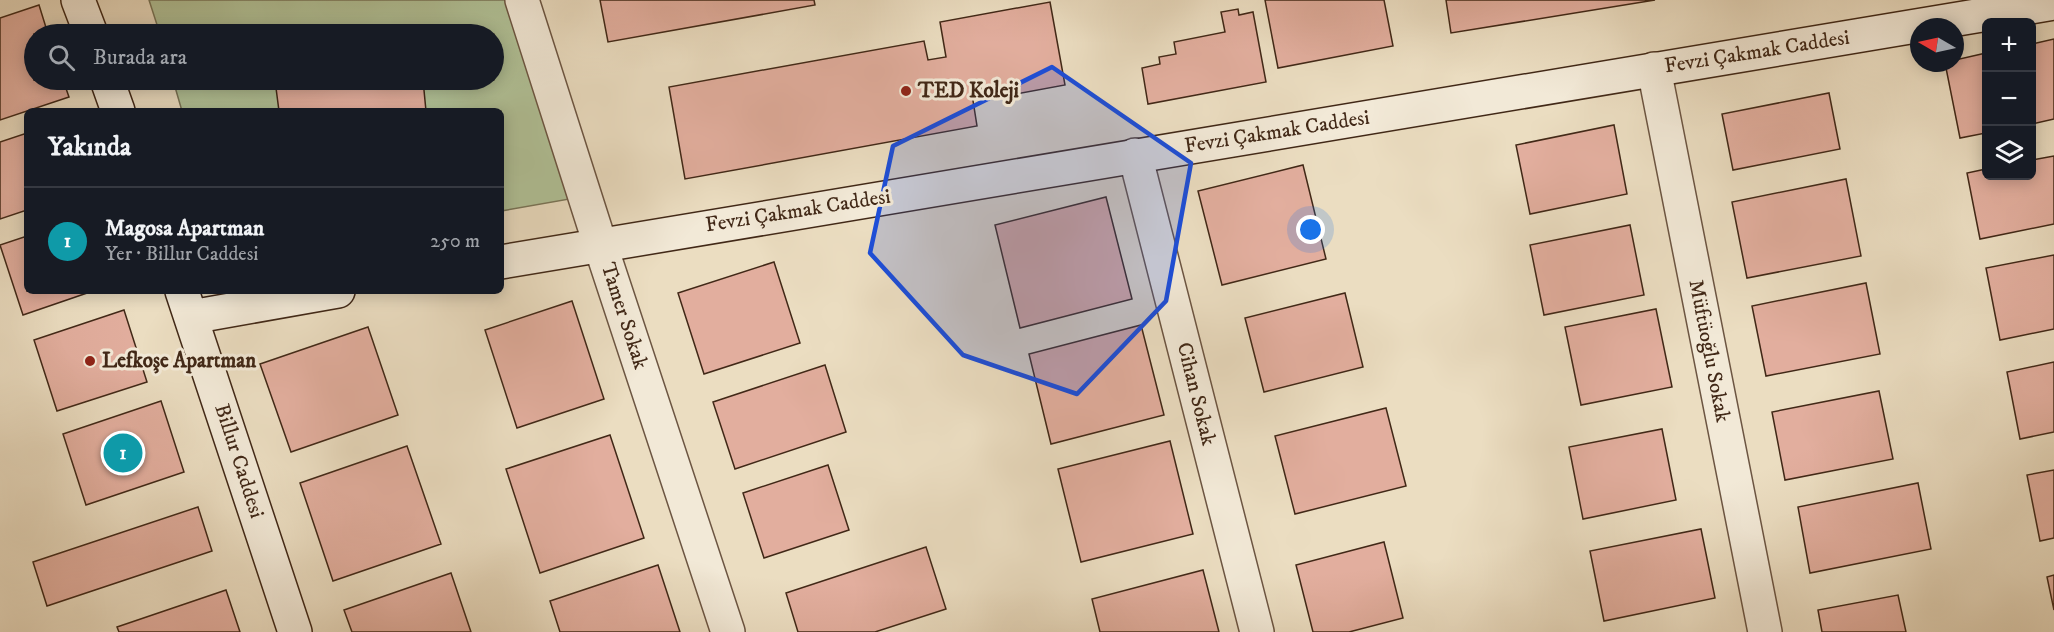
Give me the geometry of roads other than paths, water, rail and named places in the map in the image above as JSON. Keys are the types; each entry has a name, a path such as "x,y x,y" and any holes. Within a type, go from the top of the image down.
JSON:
{"street":[{"path":"78,0 87,24"},
{"name":"Tamer Sokak","path":"522,0 728,632"},
{"name":"Fevzi Çakmak Caddesi","path":"504,261 2054,3"},
{"name":"Müftüoğlu Sokak","path":"1654,69 1765,632"},
{"path":"111,90 117,108"},
{"name":"Cihan Sokak","path":"1135,155 1257,632"},
{"path":"186,304 303,294"},
{"name":"Billur Caddesi","path":"186,304 295,632"}],"place":[{"name":"TED Koleji","path":"906,91"},
{"name":"Lefkoşe Apartman","path":"90,361"},
{"name":"Magosa Apartman","path":"123,453"}]}
